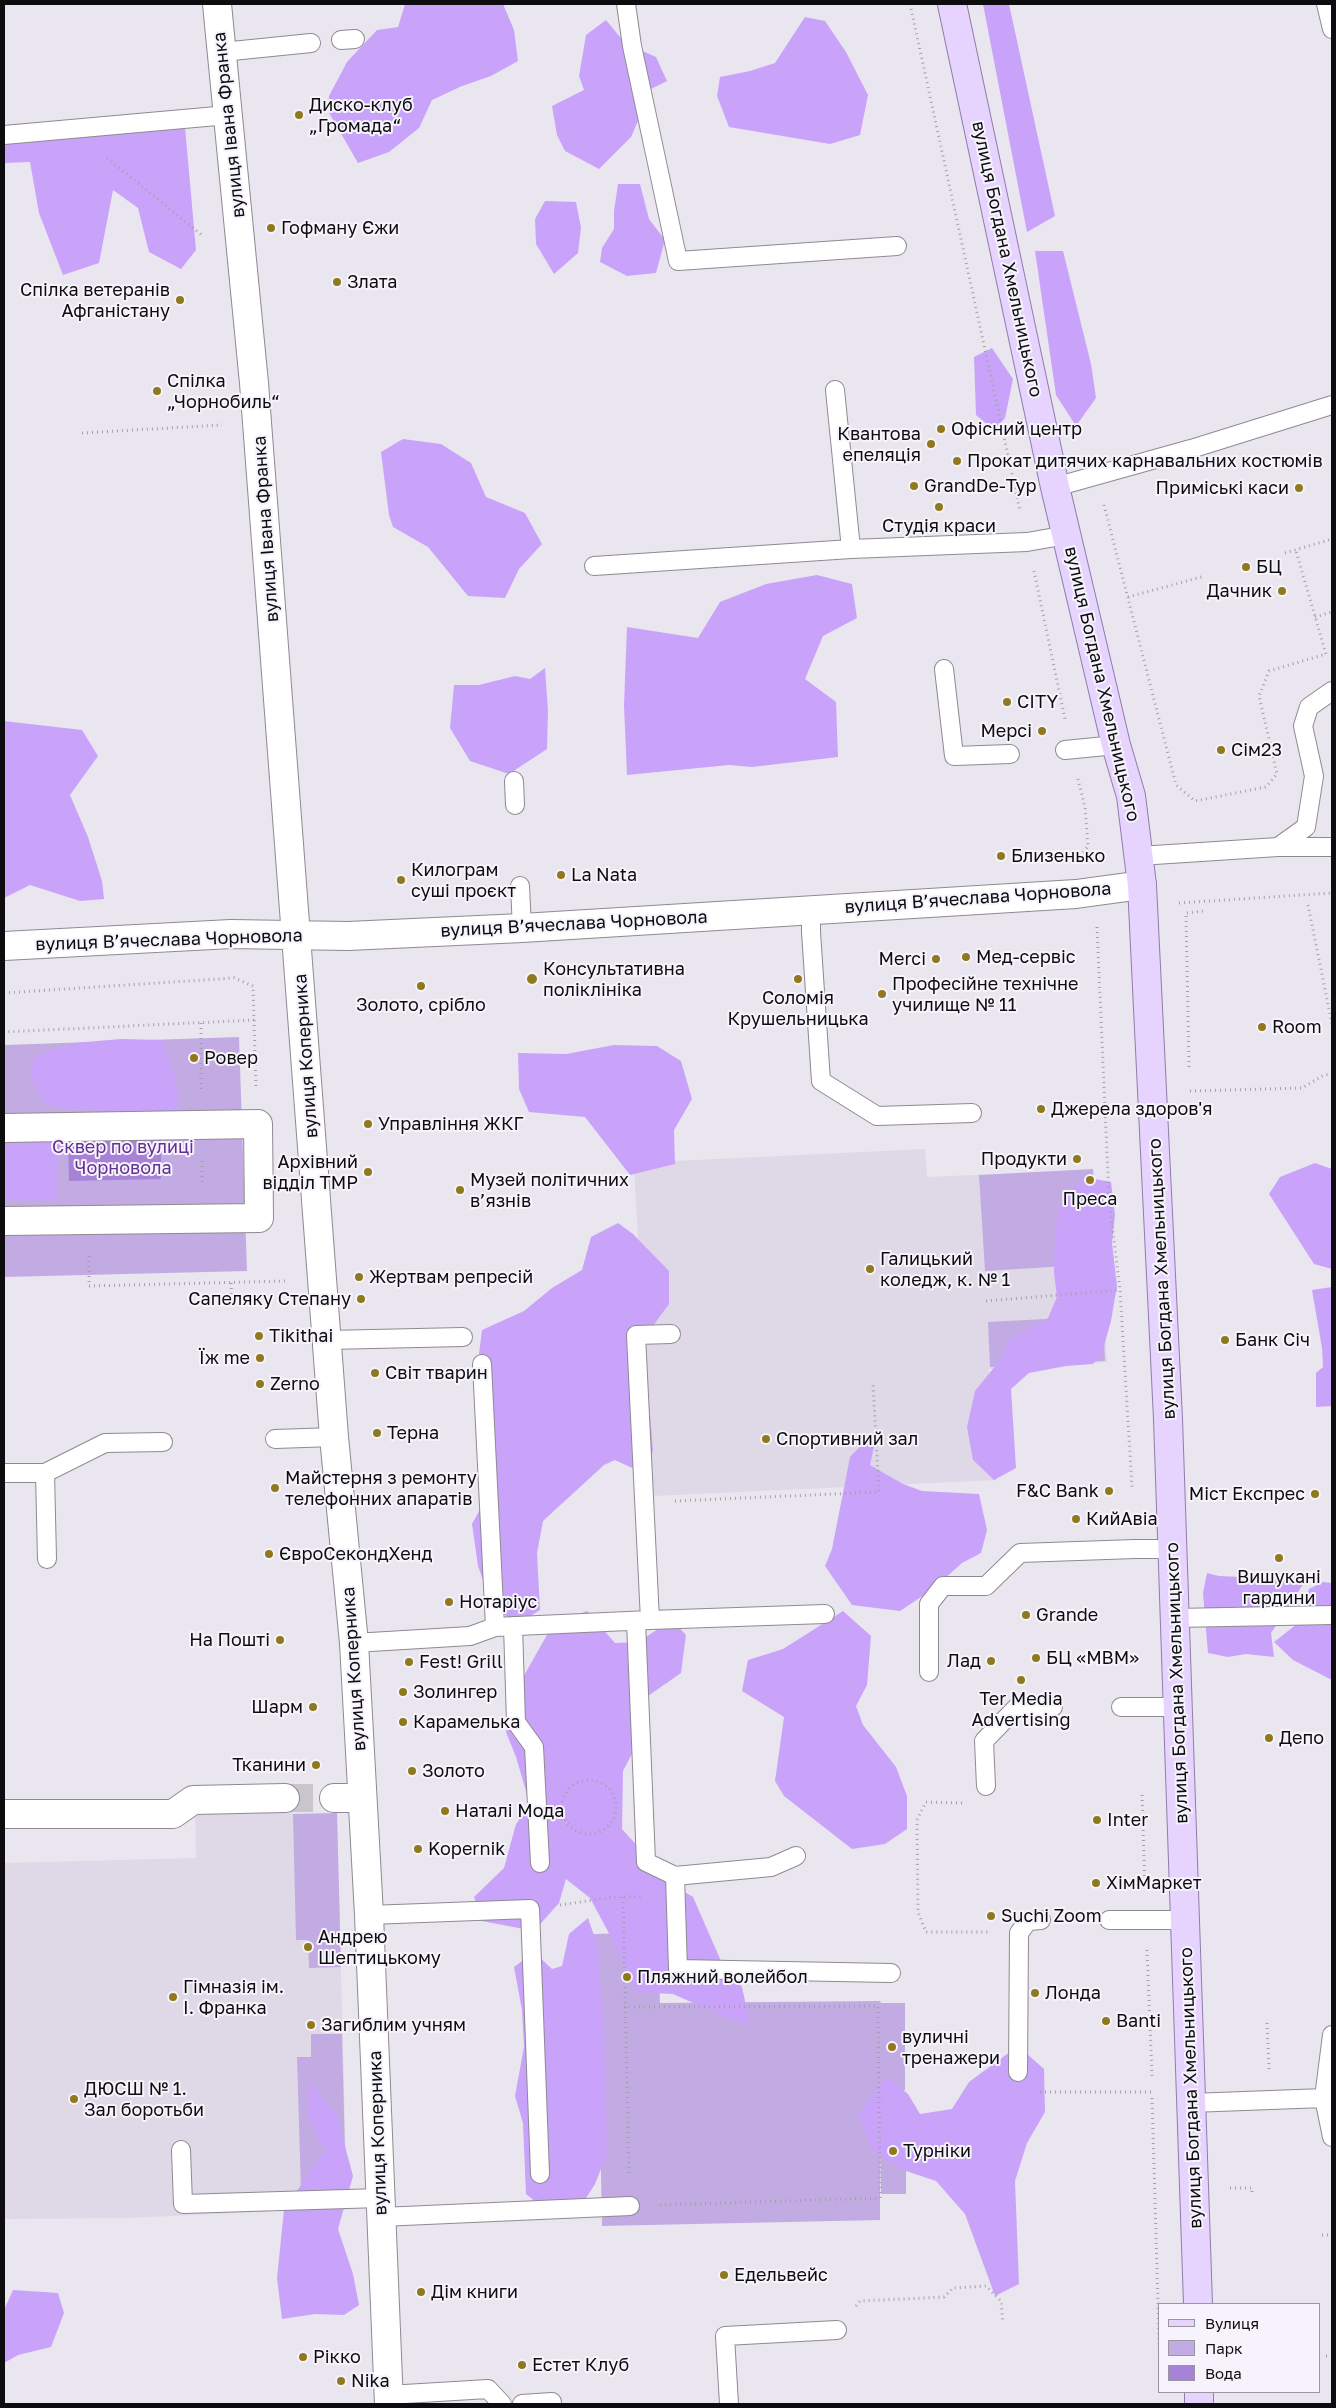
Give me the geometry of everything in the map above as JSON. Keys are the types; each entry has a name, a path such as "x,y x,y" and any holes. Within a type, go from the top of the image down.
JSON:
{"main road":[{"name":"вулиця Богдана Хмельницького","path":"952,4 1055,486 1116,745 1131,796 1139,856 1142,885 1173,1549 1198,2303"}],"street":[{"name":"вулиця Івана Франка","path":"218,4 258,422 297,934"},
{"name":"вулиця Вʼячеслава Чорновола","path":"4,946 232,934 348,936 522,928 1076,894 1142,885"},
{"name":"вулиця Коперника","path":"297,934 334,1437 354,1643 361,1798 369,1915 388,2400"},
{"path":"4,1128 258,1124 259,1218 4,1221"},
{"path":"4,1814 173,1814 193,1800 285,1798"},
{"path":"334,1798 361,1798"}],"lane":[{"path":"626,4 632,46 678,261 897,246"},
{"path":"1326,4 1332,29"},
{"path":"222,52 311,44"},
{"path":"4,135 228,114"},
{"path":"835,390 851,549"},
{"path":"1055,486 1191,449 1332,405"},
{"path":"594,566 851,549 1027,542 1068,536"},
{"path":"944,669 954,756 1010,754"},
{"path":"1278,847 1306,827 1314,776 1303,726 1309,707 1332,691"},
{"path":"1068,750 1116,745"},
{"path":"514,781 515,805"},
{"path":"1139,856 1278,847 1332,847"},
{"path":"520,886 522,928"},
{"path":"811,909 820,1081 877,1116 972,1113"},
{"path":"672,1334 636,1335 644,1502 643,1621 646,1862 675,1876 771,1867 796,1856"},
{"path":"327,1340 463,1337"},
{"path":"482,1364 504,1626 516,1722 534,1747 540,1862"},
{"path":"276,1439 334,1437"},
{"path":"4,1473 45,1473 105,1443 163,1442"},
{"path":"45,1473 47,1559"},
{"path":"929,1672 929,1604 943,1586 986,1586 1020,1553 1135,1548 1173,1549"},
{"path":"354,1643 470,1636 504,1626 825,1614"},
{"path":"1175,1618 1332,1615"},
{"path":"986,1786 984,1741 1017,1707 1053,1707"},
{"path":"1121,1707 1178,1707"},
{"path":"675,1876 678,1970 890,1973"},
{"path":"369,1915 530,1910 540,2174"},
{"path":"1018,2072 1018,1933 1028,1921 1040,1920"},
{"path":"1109,1920 1186,1920"},
{"path":"1332,2035 1324,2098 1332,2137"},
{"path":"1191,2103 1324,2098"},
{"path":"181,2150 183,2204 381,2208 630,2206"},
{"path":"729,2404 725,2336 837,2330"},
{"path":"388,2400 488,2389 502,2404"},
{"path":"522,2404 552,2402"}],"path":[{"path":"910,4 1027,542 1068,750 1084,807 1088,846 1079,859"},
{"path":"72,129 207,240"},
{"path":"82,433 258,422"},
{"path":"1095,476 1176,785 1195,801 1266,787 1277,774 1259,696 1270,671 1326,654 1296,551"},
{"path":"1285,554 1332,539"},
{"path":"1128,597 1205,576"},
{"path":"1315,617 1332,612"},
{"path":"1308,905 1332,1024"},
{"path":"1186,913 1204,911"},
{"path":"4,993 234,978 254,986 258,1124"},
{"path":"4,1032 254,1020"},
{"path":"1190,1091 1302,1088 1324,1075 1332,1074"},
{"path":"1109,1199 1120,1290 1132,1490"},
{"path":"88,1220 89,1286 288,1281"},
{"path":"231,1283 232,1306"},
{"path":"986,1301 1120,1290"},
{"path":"644,1502 879,1492 873,1384"},
{"path":"588,1780 605,1784 611,1790 617,1806 612,1822 606,1829 591,1834 582,1834 568,1824 562,1808 566,1792 580,1781 588,1780"},
{"path":"986,1786 975,1803 926,1802 917,1820 918,1912 926,1932 1018,1933"},
{"path":"1142,1792 1158,2303"},
{"path":"530,1910 622,1897 676,1896"},
{"path":"622,1897 624,2008 630,2206 880,2198 878,2006 624,2008"},
{"path":"1267,2023 1270,2100"},
{"path":"1018,2072 1038,2092 1152,2092"},
{"path":"1227,2188 1252,2188 1252,2195"},
{"path":"1322,2235 1332,2235"},
{"path":"837,2330 860,2301 944,2297 953,2288 986,2286 1001,2301 1003,2323"},
{"path":"1326,2356 1332,2356"}],"shaded area":[{"path":"405,4 503,4 514,30 518,61 491,76 462,86 432,100 419,128 389,152 358,163 328,111 329,96 347,62 377,30 398,27"},
{"path":"983,4 1009,4 1055,216 1027,232"},
{"path":"805,17 825,21 846,52 868,95 860,135 830,144 729,127 717,96 720,77 750,71 775,63"},
{"path":"606,20 625,43 656,57 667,81 643,93 638,121 631,137 599,169 565,151 557,135 552,106 584,90 579,76 586,35"},
{"path":"185,127 196,250 181,269 149,252 138,208 113,190 99,263 63,275 39,213 30,162 4,163 4,143"},
{"path":"618,184 640,184 649,219 665,240 656,273 627,276 600,262 602,248 614,229 614,211"},
{"path":"545,201 576,202 581,228 578,253 554,274 536,244 535,219"},
{"path":"1035,251 1063,251 1091,364 1096,398 1076,426 1056,395"},
{"path":"992,348 1013,379 1005,418 994,430 976,415 974,357"},
{"path":"403,439 441,444 471,463 486,497 525,513 542,544 519,569 505,598 468,596 428,547 393,527 389,515 381,452"},
{"path":"817,575 852,584 857,618 823,636 805,679 836,702 838,757 752,767 729,765 627,775 624,705 627,627 698,638 720,602 766,584"},
{"path":"545,668 548,711 547,749 509,774 470,761 450,728 454,685 479,685 515,676 530,679"},
{"path":"4,721 82,730 98,756 70,795 88,837 102,881 104,899 80,901 30,885 4,898"},
{"path":"121,1039 163,1040 177,1084 177,1114 130,1117 95,1110 56,1108 44,1103 30,1077 34,1057 74,1043"},
{"path":"614,1045 657,1046 681,1061 692,1099 674,1130 675,1164 630,1175 585,1117 529,1112 519,1089 518,1053 566,1054"},
{"path":"57,1137 58,1199 4,1200 4,1138"},
{"name":"Галицький коледж, к. № 1","path":"925,1149 927,1177 1093,1170 1107,1362 989,1369 997,1480 652,1496 634,1163"},
{"path":"1315,1163 1332,1169 1332,1269 1314,1264 1269,1194 1280,1177"},
{"path":"1084,1177 1111,1182 1115,1215 1112,1243 1117,1286 1111,1321 1102,1353 1093,1364 1066,1366 1029,1373 1011,1389 1016,1468 994,1480 973,1460 967,1427 975,1391 1004,1355 1006,1341 1048,1318 1057,1297 1054,1273 1055,1230 1059,1206"},
{"path":"618,1223 633,1234 669,1271 669,1304 644,1338 644,1369 653,1451 643,1473 615,1460 604,1465 543,1521 537,1553 540,1610 516,1625 491,1602 478,1566 472,1524 495,1482 478,1362 482,1330 524,1311 552,1288 582,1270 591,1237"},
{"path":"1332,1287 1332,1406 1316,1407 1316,1373 1323,1367 1322,1348 1312,1290"},
{"path":"878,1428 870,1465 903,1484 922,1491 979,1494 987,1530 981,1553 962,1563 933,1589 900,1611 852,1605 825,1566 832,1549 850,1457"},
{"path":"1207,1573 1219,1576 1306,1580 1271,1633 1274,1657 1246,1654 1228,1657 1208,1653 1203,1593"},
{"path":"1323,1582 1332,1583 1332,1680 1293,1660 1274,1642 1297,1624 1309,1589"},
{"path":"587,1611 615,1643 638,1642 672,1620 686,1635 681,1673 648,1696 637,1744 623,1771 622,1829 672,1884 693,1897 721,1961 742,1987 750,2024 734,2021 673,1994 637,1992 626,1965 590,1898 566,1879 559,1903 534,1931 482,1921 474,1897 504,1868 516,1824 530,1805 516,1757 506,1732 517,1688 548,1633 567,1619"},
{"path":"843,1611 871,1636 867,1685 856,1706 863,1725 896,1767 907,1796 907,1829 885,1844 852,1849 784,1796 775,1781 784,1717 742,1691 748,1660 783,1649"},
{"name":"Гімназія ім. І. Франка","path":"293,1806 293,1814 337,1813 347,2210 297,2210 129,2218 4,2219 4,1863 196,1858 195,1808"},
{"path":"588,1918 598,1947 600,1987 604,2014 607,2154 595,2184 576,2214 547,2211 526,2194 523,2123 515,2096 524,2047 522,2010 514,1967 534,1952 552,1969 562,1966 569,1934"},
{"path":"1018,2046 1044,2069 1045,2112 1027,2143 1015,2181 1019,2284 995,2296 965,2214 936,2181 900,2169 872,2150 858,2114 887,2076 908,2094 920,2114 952,2109 969,2082"},
{"path":"310,2082 337,2116 353,2176 338,2229 353,2274 359,2305 344,2315 315,2314 282,2319 277,2278 284,2210 325,2150 307,2115"},
{"path":"13,2290 58,2293 64,2313 51,2347 18,2355 4,2363 4,2310"}],"green space":[{"name":"Сквер по вулиці Чорновола","path":"239,1037 247,1271 4,1277 4,1045"},
{"path":"1093,1169 1100,1264 985,1271 979,1175"},
{"path":"1103,1316 1105,1361 990,1367 988,1322"},
{"path":"337,1813 341,1967 309,1968 308,1940 296,1940 293,1814"},
{"path":"658,1932 660,2003 880,2001 881,2003 905,2003 905,2090 880,2090 906,2108 906,2194 881,2194 880,2148 880,2220 602,2226 598,2022 593,1934"},
{"path":"311,2034 342,2034 346,2190 301,2191 297,2057 311,2057"}],"water":[{"path":"161,1137 161,1179 69,1181 68,1139"}],"tunnel":[{"path":"285,1798 334,1798"}],"place":[{"name":"Диско-клуб „Громада“","path":"299,115"},
{"name":"Гофману Єжи","path":"271,228"},
{"name":"Злата","path":"337,282"},
{"name":"Спілка ветеранів Афганістану","path":"180,300"},
{"name":"Спілка „Чорнобиль“","path":"157,391"},
{"name":"Офісний центр","path":"941,429"},
{"name":"Квантова епеляція","path":"931,444"},
{"name":"Прокат дитячих карнавальних костюмів","path":"957,461"},
{"name":"GrandDe-Тур","path":"914,486"},
{"name":"Приміські каси","path":"1299,488"},
{"name":"Студія краси","path":"939,507"},
{"name":"БЦ","path":"1246,567"},
{"name":"Дачник","path":"1282,591"},
{"name":"CITY","path":"1007,702"},
{"name":"Мерсі","path":"1042,731"},
{"name":"Сім23","path":"1221,750"},
{"name":"Близенько","path":"1001,856"},
{"name":"La Nata","path":"561,875"},
{"name":"Килограм суші проєкт","path":"401,880"},
{"name":"Мед-сервіс","path":"966,957"},
{"name":"Merci","path":"936,959"},
{"name":"Консультативна поліклініка","path":"532,979"},
{"name":"Соломія Крушельницька","path":"798,979"},
{"name":"Золото, срібло","path":"421,986"},
{"name":"Професійне технічне училище № 11","path":"882,994"},
{"name":"Room","path":"1262,1027"},
{"name":"Ровер","path":"194,1058"},
{"name":"Джерела здоров'я","path":"1041,1109"},
{"name":"Управління ЖКГ","path":"368,1124"},
{"name":"Продукти","path":"1077,1159"},
{"name":"Архівний відділ ТМР","path":"368,1172"},
{"name":"Преса","path":"1090,1180"},
{"name":"Музей політичних в’язнів","path":"460,1190"},
{"name":"Галицький коледж, к. № 1","path":"870,1269"},
{"name":"Жертвам репресій","path":"359,1277"},
{"name":"Сапеляку Степану","path":"361,1299"},
{"name":"Tikithai","path":"259,1336"},
{"name":"Банк Січ","path":"1225,1340"},
{"name":"Їж me","path":"260,1358"},
{"name":"Світ тварин","path":"375,1373"},
{"name":"Zerno","path":"260,1384"},
{"name":"Терна","path":"377,1433"},
{"name":"Спортивний зал","path":"766,1439"},
{"name":"Майстерня з ремонту телефонних апаратів","path":"275,1488"},
{"name":"F&C Bank","path":"1109,1491"},
{"name":"Міст Експрес","path":"1315,1494"},
{"name":"КийАвіа","path":"1076,1519"},
{"name":"ЄвроСекондХенд","path":"269,1554"},
{"name":"Вишукані гардини","path":"1279,1558"},
{"name":"Нотаріус","path":"449,1602"},
{"name":"Grande","path":"1026,1615"},
{"name":"На Пошті","path":"280,1640"},
{"name":"БЦ «МВМ»","path":"1036,1658"},
{"name":"Лад","path":"991,1661"},
{"name":"Fest! Grill","path":"409,1662"},
{"name":"Ter Media Advertising","path":"1021,1680"},
{"name":"Золингер","path":"403,1692"},
{"name":"Шарм","path":"313,1707"},
{"name":"Карамелька","path":"403,1722"},
{"name":"Депо","path":"1269,1738"},
{"name":"Тканини","path":"316,1765"},
{"name":"Золото","path":"412,1771"},
{"name":"Наталі Мода","path":"445,1811"},
{"name":"Inter","path":"1097,1820"},
{"name":"Kopernik","path":"418,1849"},
{"name":"ХімМаркет","path":"1096,1883"},
{"name":"Suchi Zoom","path":"991,1916"},
{"name":"Андрею Шептицькому","path":"308,1947"},
{"name":"Пляжний волейбол","path":"627,1977"},
{"name":"Лонда","path":"1035,1993"},
{"name":"Гімназія ім. І. Франка","path":"173,1997"},
{"name":"Banti","path":"1106,2021"},
{"name":"Загиблим учням","path":"311,2025"},
{"name":"вуличні тренажери","path":"892,2047"},
{"name":"ДЮСШ № 1. Зал боротьби","path":"74,2099"},
{"name":"Турніки","path":"893,2151"},
{"name":"Едельвейс","path":"724,2275"},
{"name":"Дім книги","path":"421,2292"},
{"name":"Рікко","path":"303,2357"},
{"name":"Естет Клуб","path":"522,2365"},
{"name":"Nika","path":"341,2381"}]}
